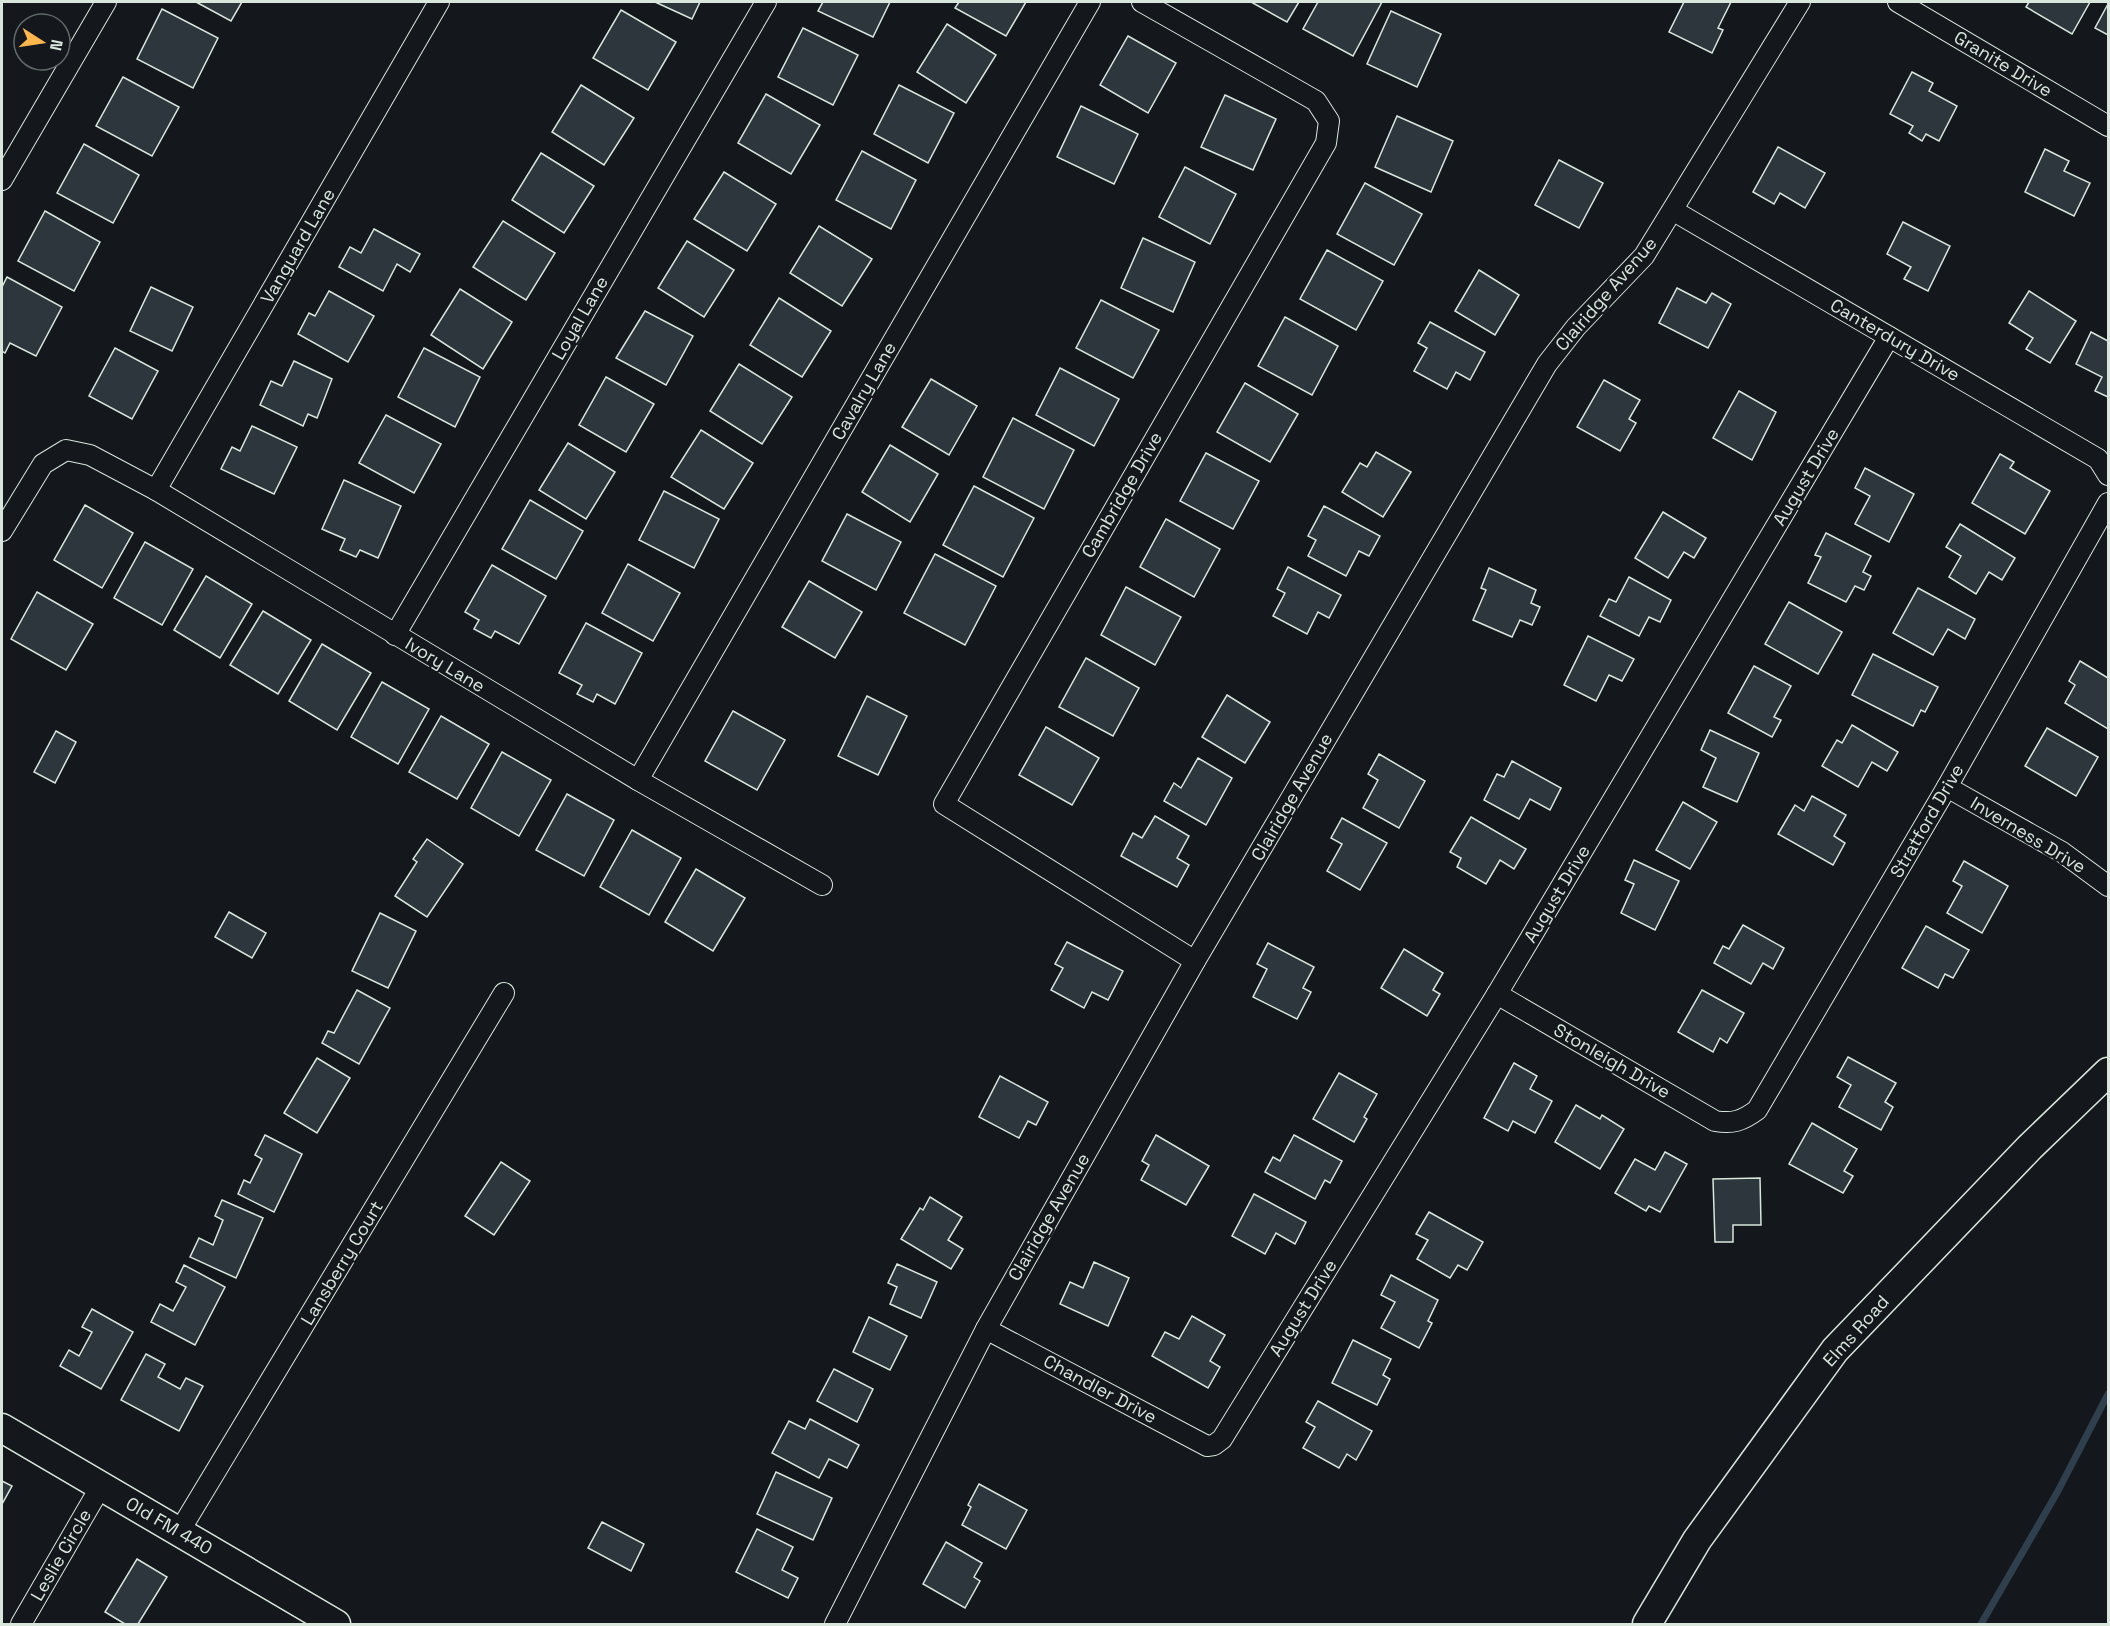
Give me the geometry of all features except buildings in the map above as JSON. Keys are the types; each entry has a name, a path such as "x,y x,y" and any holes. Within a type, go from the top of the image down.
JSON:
{"main road":[{"name":"Elms Road","path":"1647,1624 1697,1540 1835,1350 2030,1147 2109,1072"},
{"name":"Old FM 440","path":"2,1428 336,1624"}],"street":[{"path":"2,180 106,2"},
{"name":"Vanguard Lane","path":"156,490 439,2"},
{"name":"Loyal Lane","path":"395,635 766,2"},
{"name":"Cavalry Lane","path":"638,780 1090,2"},
{"name":"Cambridge Drive","path":"1142,2 1316,101 1329,121 1326,143 944,804 1195,961"},
{"name":"Clairidge Avenue","path":"835,1624 986,1329 1195,961 1547,364 1576,327 1644,256 1674,211 1800,2"},
{"name":"Granite Drive","path":"1898,2 2109,126"},
{"name":"Canterdury Drive","path":"1674,211 2098,459 2109,475"},
{"name":"August Drive","path":"1214,1445 1228,1429 1497,994 1889,337"},
{"name":"Ivory Lane","path":"2,531 43,464 66,450 90,455 156,490 638,780 822,885"},
{"name":"Stratford Drive","path":"1730,1124 1742,1121 1756,1110 1947,787 2109,503"},
{"name":"Inverness Drive","path":"1947,787 2062,852 2109,886"},
{"name":"Lansberry Court","path":"179,1532 504,993"},
{"name":"Stonleigh Drive","path":"1497,994 1715,1121 1730,1124"},
{"name":"Chandler Drive","path":"986,1329 1207,1446 1214,1445"},
{"name":"Leslie Circle","path":"21,1624 101,1486"}],"waterway":[{"path":"1981,1624 2058,1491 2108,1394"}]}
